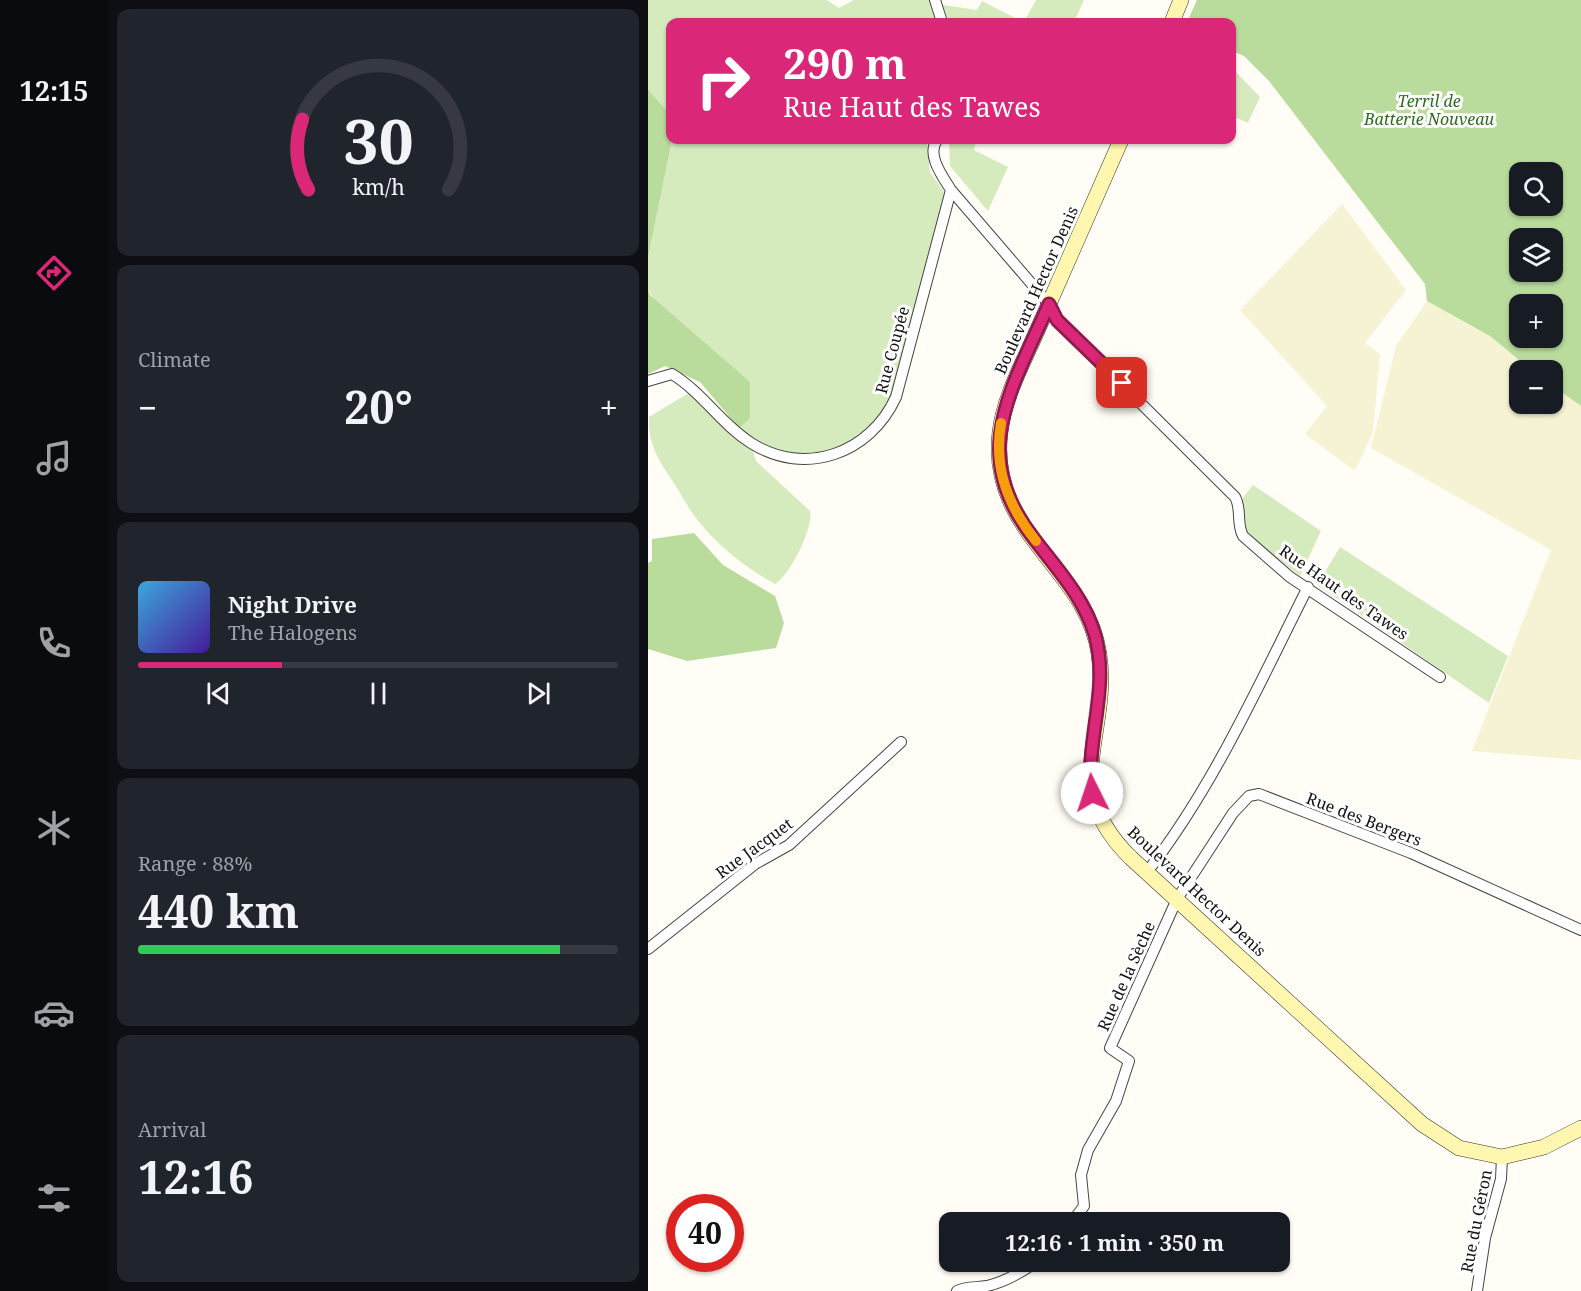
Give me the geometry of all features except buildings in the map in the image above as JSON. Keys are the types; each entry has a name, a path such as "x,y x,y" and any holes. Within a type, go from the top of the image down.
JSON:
{"street":[{"path":"935,0 941,18"},
{"path":"1174,18 1181,0"},
{"name":"Rue Haut des Tawes","path":"935,144 934,156 951,190 1049,304 1057,320 1235,497 1239,508 1239,530 1243,536 1290,577 1440,677"},
{"name":"Boulevard Hector Denis","path":"1119,144 1005,408 999,444 1006,494 1018,517 1072,588 1092,627 1102,679 1090,761 1092,793 1110,835 1147,872 1422,1124 1459,1148 1502,1157 1545,1147 1581,1128"},
{"name":"Rue Coupée","path":"648,381 672,374 693,387 740,434 768,452 794,459 810,459 830,456 855,447 880,424 896,397 951,190"},
{"path":"1147,872 1179,829 1207,781 1308,587"},
{"name":"Rue Jacquet","path":"648,949 755,864 789,845 901,742"},
{"name":"Rue des Bergers","path":"1177,898 1233,813 1249,796 1259,794 1411,853 1581,930"},
{"name":"Rue de la Sèche","path":"1080,1212 1084,1206 1081,1175 1088,1150 1116,1101 1130,1060 1110,1048 1177,898"},
{"name":"Rue du Géron","path":"1477,1291 1485,1238 1501,1179 1502,1157"},
{"path":"957,1291 964,1287 991,1288 1021,1272"}],"shaded area":[{"path":"1342,204 1406,290 1365,343 1380,354 1373,432 1355,471 1305,434 1327,406 1240,310"},
{"path":"1427,301 1490,336 1519,360 1509,360 1509,414 1563,414 1563,393 1581,406 1581,760 1472,751 1551,550 1371,448 1396,346"}],"green space":[{"path":"648,0 827,0 839,8 854,0 930,0 936,18 666,18 666,110 648,89"},
{"path":"1036,0 1084,0 1076,18 1026,18"},
{"name":"Terril de Batterie Nouveau","path":"1197,0 1581,0 1581,406 1563,393 1563,360 1519,360 1490,336 1427,301 1425,284 1269,81 1244,56 1236,53 1236,18 1189,18"},
{"path":"982,1 1015,18 948,18 943,5 977,10"},
{"path":"1236,72 1260,97 1248,123 1236,118"},
{"path":"648,89 666,110 666,144 671,144 648,258"},
{"path":"671,144 927,144 930,172 947,196 902,364 887,409 852,444 812,455 778,452 751,440 739,428 648,290 648,258"},
{"path":"949,144 975,144 974,150 1008,167 988,211 950,166"},
{"path":"648,290 650,295 750,382 750,418 739,428 700,382 665,366 648,374"},
{"path":"692,391 752,447 756,461 810,511 808,528 799,551 787,572 775,584 740,561 708,533 688,507 655,451 650,435 649,417"},
{"path":"1253,485 1321,531 1300,576 1246,533 1242,499"},
{"path":"694,533 723,565 775,596 784,623 776,648 687,661 648,649 648,563 652,561 652,539"},
{"path":"1340,547 1508,656 1489,703 1317,585"}],"slow traffic":[{"path":"1001,423 999,458 1006,494 1022,524 1036,541"}],"route":[{"path":"1092,793 1091,747 1102,679 1095,634 1076,594 1022,524 1006,494 999,458 999,444 1002,418 1009,397 1049,304 1057,320 1122,383"}]}
